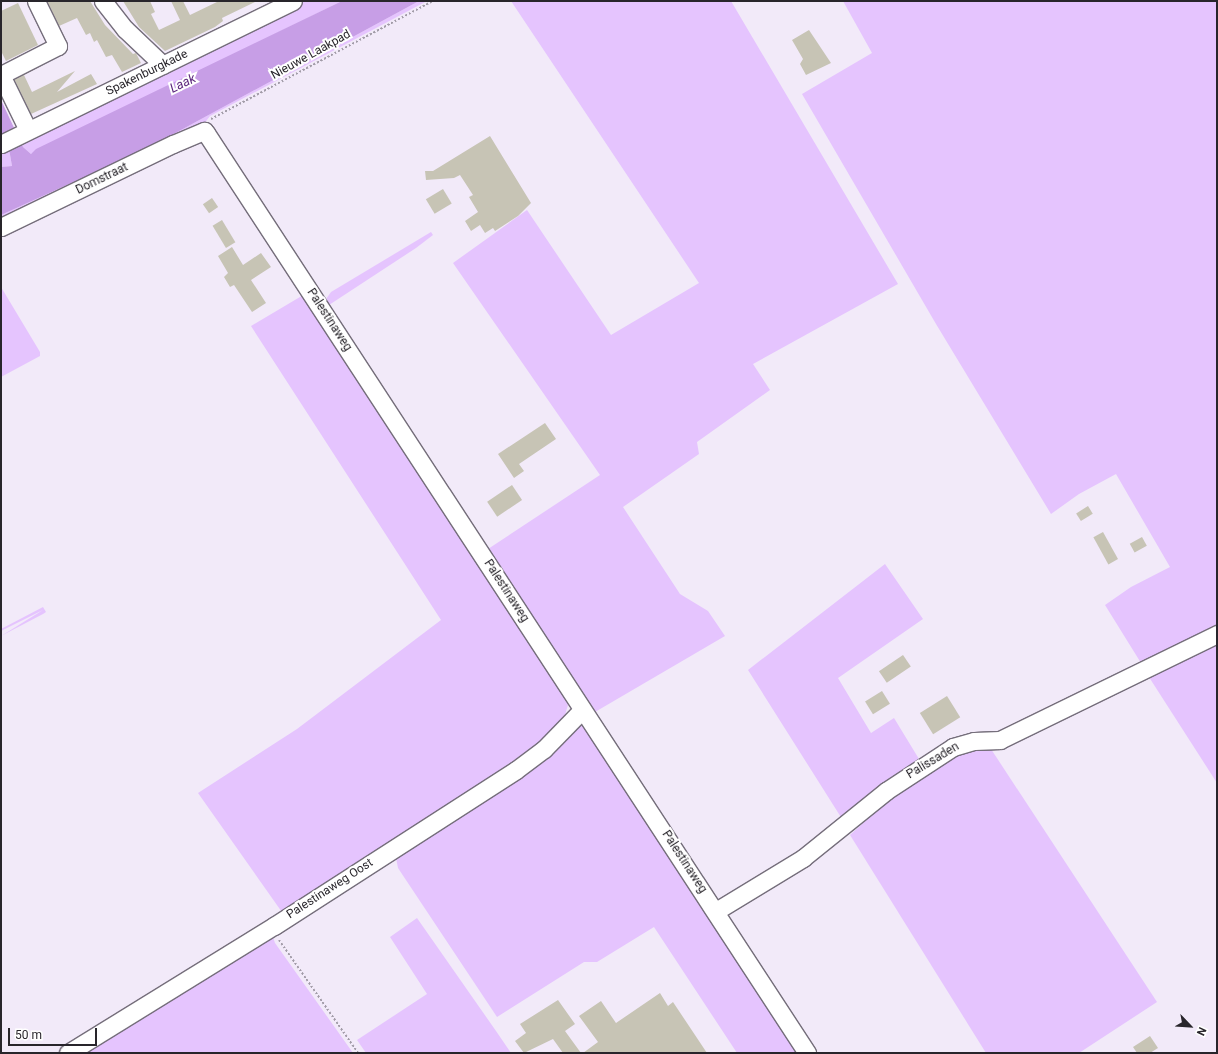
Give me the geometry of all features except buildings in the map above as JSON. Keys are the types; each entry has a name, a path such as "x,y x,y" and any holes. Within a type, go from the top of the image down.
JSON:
{"street":[{"path":"24,132 1,75 58,46 36,1"},
{"path":"103,1 125,29 163,65"},
{"name":"Spakenburgkade","path":"2,143 293,1"},
{"name":"Domstraat","path":"1,227 204,131"},
{"name":"Palestinaweg","path":"204,131 582,710 716,911 807,1053"},
{"name":"Palissaden","path":"716,911 802,858 886,791 953,747 974,741 1000,740 1217,634"},
{"name":"Palestinaweg Oost","path":"68,1053 274,926 533,758 582,710"}],"path":[{"name":"Nieuwe Laakpad","path":"204,131 212,119 432,1"},
{"path":"274,926 279,941 358,1053"}],"shaded area":[{"path":"304,1 342,1 31,154 23,147 20,140"},
{"path":"419,1 427,1 210,116 203,125 1,222 1,215 146,149"},
{"path":"511,1 731,1 898,284 753,364 770,390 697,442 699,454 623,507 680,594 708,611 725,636 595,712 488,549 600,475 453,263 527,210 611,335 699,283"},
{"path":"843,1 1217,1 1217,627 1141,663 1105,605 1131,587 1170,567 1116,474 1079,494 1051,514 936,324 802,94 872,53"},
{"path":"1,149 9,149 12,166 1,167"},
{"path":"431,232 433,235 416,248 329,305 326,299 331,292"},
{"path":"1,287 40,352 40,356 1,377"},
{"path":"305,294 565,693 568,705 562,725 551,738 284,915 198,793 297,729 441,620 251,326"},
{"path":"885,564 923,619 838,678 871,733 894,718 919,759 844,822 748,670"},
{"path":"43,607 46,612 1,636 43,610 1,631 1,629"},
{"path":"1217,642 1217,783 1147,674"},
{"path":"580,725 585,727 799,1053 737,1053 654,927 597,962 584,962 497,1017 398,868 396,858 397,853"},
{"path":"978,744 991,749 1157,1002 1079,1053 986,1053 850,835 918,773"},
{"path":"417,918 511,1053 366,1053 357,1040 427,994 390,937"},
{"path":"271,931 275,943 353,1053 75,1053"}],"water":[{"name":"Laak","path":"342,1 419,1 146,149 1,215 1,167 12,166 9,149 1,134 1,100 23,147 31,154 36,149"}]}
